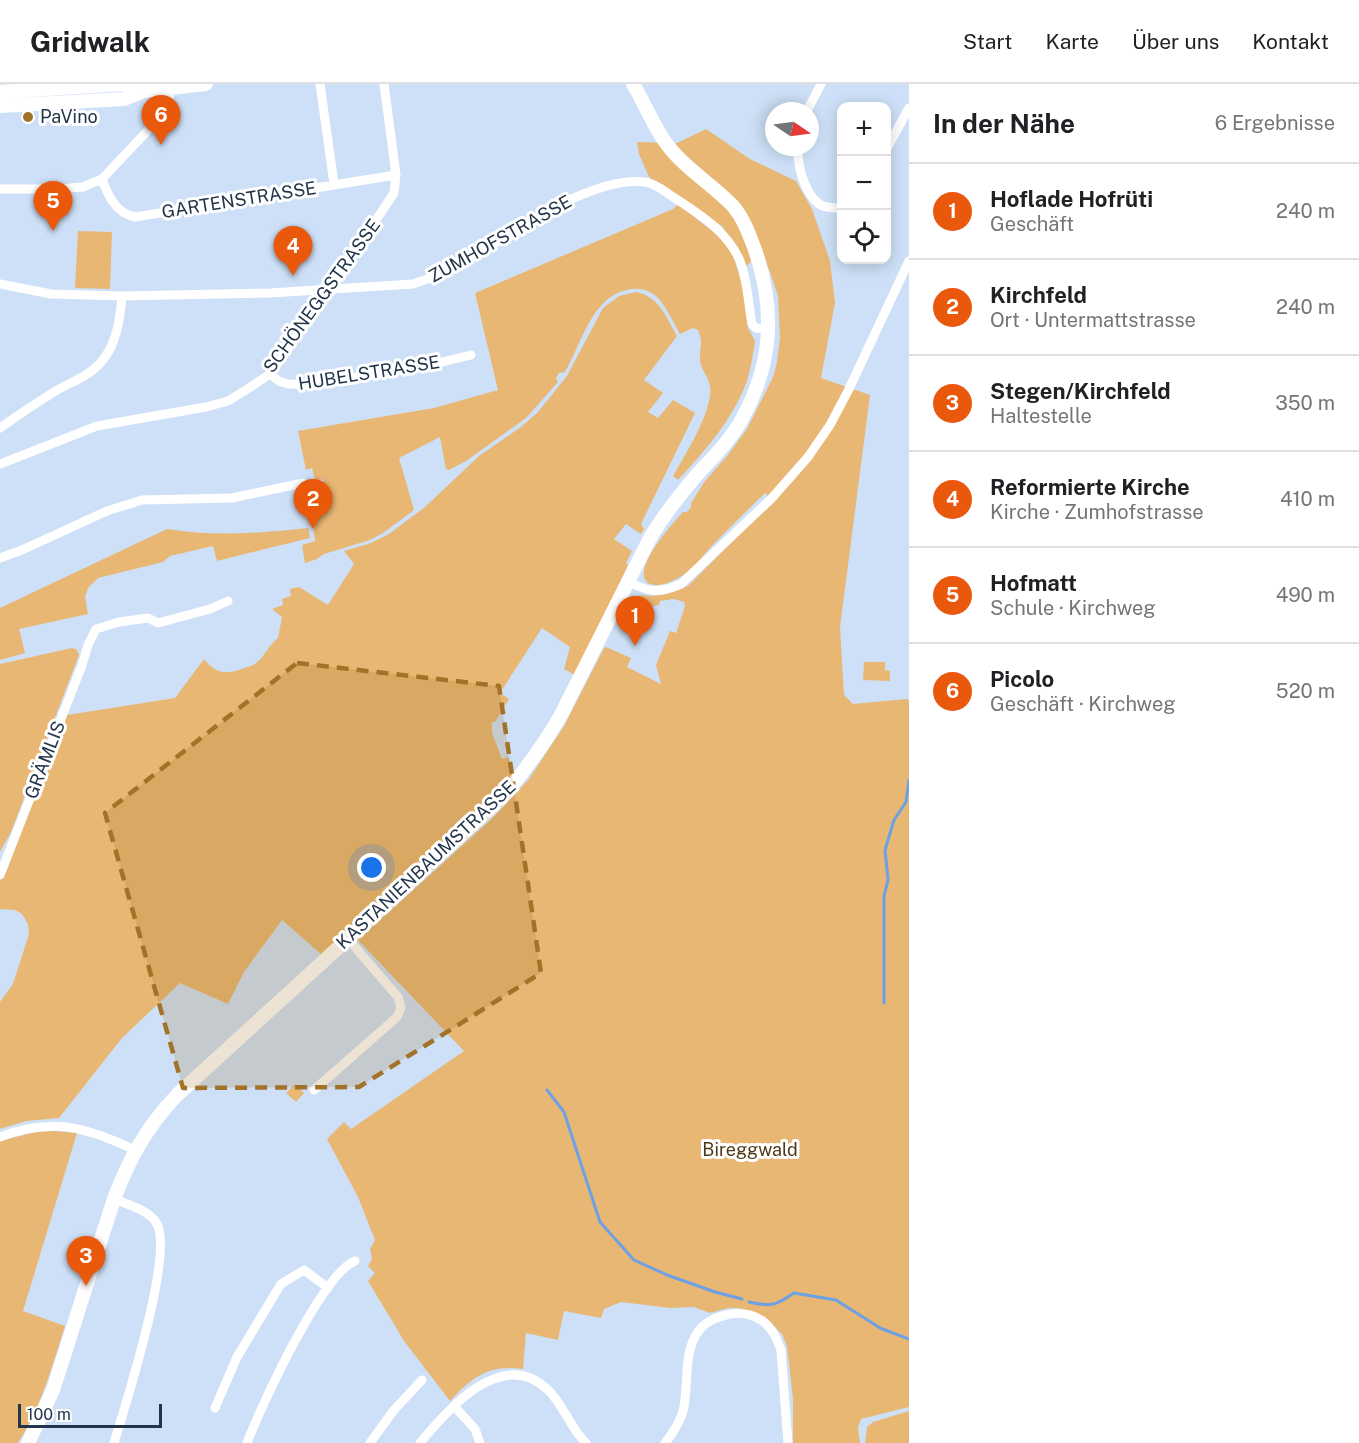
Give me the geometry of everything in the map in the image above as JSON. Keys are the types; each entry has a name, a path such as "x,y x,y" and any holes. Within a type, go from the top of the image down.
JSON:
{"street":[{"path":"0,92 123,84 144,91"},
{"path":"0,106 124,99 144,91 206,84"},
{"path":"320,84 334,184"},
{"name":"SCHÖNEGGSTRASSE","path":"0,464 97,426 228,401 270,374 392,198 396,175 384,84"},
{"name":"KASTANIENBAUMSTRASSE","path":"28,1443 53,1390 114,1199 135,1150 146,1131 177,1095 500,800 526,770 562,713 664,515 732,436 744,416 764,364 769,329 767,295 762,270 746,225 733,207 674,153 658,130 633,84"},
{"path":"812,102 821,84"},
{"path":"0,189 83,187 102,179 167,110 171,88"},
{"path":"891,141 909,108"},
{"path":"799,156 804,181 815,201 825,207 837,208"},
{"name":"GARTENSTRASSE","path":"102,179 115,205 123,213 132,217 396,175"},
{"name":"ZUMHOFSTRASSE","path":"0,284 51,294 122,296 270,293 372,288 419,282 442,274 569,200 590,191 627,183 646,182 656,186 711,223 728,240 739,259 746,279 752,324 756,328 769,329"},
{"path":"628,582 646,590 656,591 668,590 681,584 771,499 804,462 830,425 848,391 909,261"},
{"path":"0,428 36,403 88,374 97,366 116,335 122,296"},
{"name":"HUBELSTRASSE","path":"270,374 279,381 295,386 310,385 426,366 471,355"},
{"path":"0,558 107,511 142,500 232,498 303,483"},
{"name":"GRÄMLIS","path":"0,875 96,629 119,622 148,618 158,623 210,609 228,601"},
{"path":"314,1090 397,1017 401,1008 398,997 348,939"},
{"path":"0,1137 26,1129 58,1126 90,1131 135,1150"},
{"path":"114,1199 153,1218 159,1226 160,1241 149,1321 114,1443"},
{"path":"247,1443 280,1369 328,1288 340,1271 355,1261"},
{"path":"215,1408 237,1358 281,1284 304,1270 328,1288"},
{"path":"665,1443 674,1431 684,1406 686,1365 697,1333 722,1316 744,1313 764,1322 778,1340 781,1350 788,1443"},
{"path":"420,1443 471,1390 494,1377 508,1375 522,1377 544,1386 556,1398 574,1429 586,1443"},
{"path":"370,1443 394,1410 422,1380"},
{"path":"454,1406 475,1429 480,1443"}],"highlighted area":[{"path":"297,663 499,686 541,973 359,1087 183,1088 105,813"}],"green space":[{"name":"Bireggwald","path":"706,129 750,159 796,181 812,209 830,261 835,303 821,378 870,395 840,627 844,695 853,704 907,699 909,701 909,1407 861,1419 858,1428 860,1443 793,1443 793,1399 787,1346 782,1334 765,1317 738,1308 710,1313 694,1307 670,1308 621,1302 604,1309 601,1318 564,1311 558,1340 526,1333 523,1369 500,1369 482,1374 466,1385 450,1401 404,1341 368,1281 375,1273 368,1266 372,1259 370,1249 375,1240 358,1197 327,1139 344,1122 351,1129 464,1051 358,940 492,819 529,779 564,726 604,648 631,658 627,667 661,684 656,665 670,631 676,633 685,606 684,602 674,599 660,601 659,605 653,606 638,595 666,594 688,586 773,501 765,493 680,577 658,585 650,584 644,578 644,570 654,548 683,512 687,512 691,507 691,503 705,481 747,429 773,377 777,362 780,338 778,296 762,249 745,266 740,253 722,226 672,195 649,177 639,154 637,142 677,143"},
{"path":"678,204 721,238 733,255 744,291 748,328 755,341 747,381 734,408 708,446 678,480 673,476 697,433 710,396 710,387 700,361 700,335 698,330 693,328 680,334 658,298 646,290 632,289 618,293 598,310 590,321 565,372 559,373 556,378 558,382 526,418 466,461 449,470 446,469 440,437 399,458 414,510 370,540 324,554 305,563 302,545 315,541 311,509 323,500 326,494 323,479 315,481 312,468 306,470 298,431 434,408 498,390 475,293 673,209"},
{"path":"78,231 112,232 110,289 75,288"},
{"path":"636,292 644,294 656,303 677,336 644,380 663,393 648,412 658,418 673,400 695,413 641,524 644,529 641,534 626,524 614,539 632,551 626,563 628,565 575,675 564,669 570,647 542,628 500,693 509,699 495,722 492,722 492,733 502,759 508,757 512,766 512,776 490,800 321,954 282,920 244,972 228,1004 180,983 122,1038 59,1118 26,1121 0,1129 0,1002 13,984 29,934 28,924 22,914 15,910 0,909 0,881 29,806 48,771 54,747 67,715 175,698 204,659 221,672 236,671 255,664 278,638 282,617 272,609 283,605 282,599 291,596 290,589 299,587 328,605 354,564 344,551 371,543 389,534 425,507 479,456 521,427 538,412 567,376 603,308 619,296"},
{"path":"308,528 310,538 217,561 213,546 170,556 163,562 98,578 88,588 85,597 88,614 19,629 25,653 0,660 0,608 167,529 220,534"},
{"path":"72,648 77,650 79,655 11,832 0,852 0,664"},
{"path":"864,662 885,662 885,670 890,671 890,681 863,680"},
{"path":"295,1084 304,1093 296,1102 286,1093"},
{"path":"36,1132 77,1133 23,1311 65,1326 45,1386 26,1430 18,1443 0,1443 0,1141"},
{"path":"909,1411 909,1443 865,1443 867,1427 873,1422"}],"waterway":[{"path":"884,1003 884,896 888,880 885,850 894,820 906,802 909,780"},
{"path":"547,1090 564,1112 600,1222 634,1260 667,1275 742,1299"},
{"path":"749,1302 763,1305 773,1304 794,1293 836,1300 880,1328 909,1339"}],"place":[{"name":"PaVino","path":"28,117"},
{"name":"Picolo","path":"161,145"},
{"name":"Hofmatt","path":"53,231"},
{"name":"Reformierte Kirche","path":"293,276"},
{"name":"Kirchfeld","path":"313,529"},
{"name":"Hoflade Hofrüti","path":"635,646"},
{"name":"Stegen/Kirchfeld","path":"86,1286"}]}
